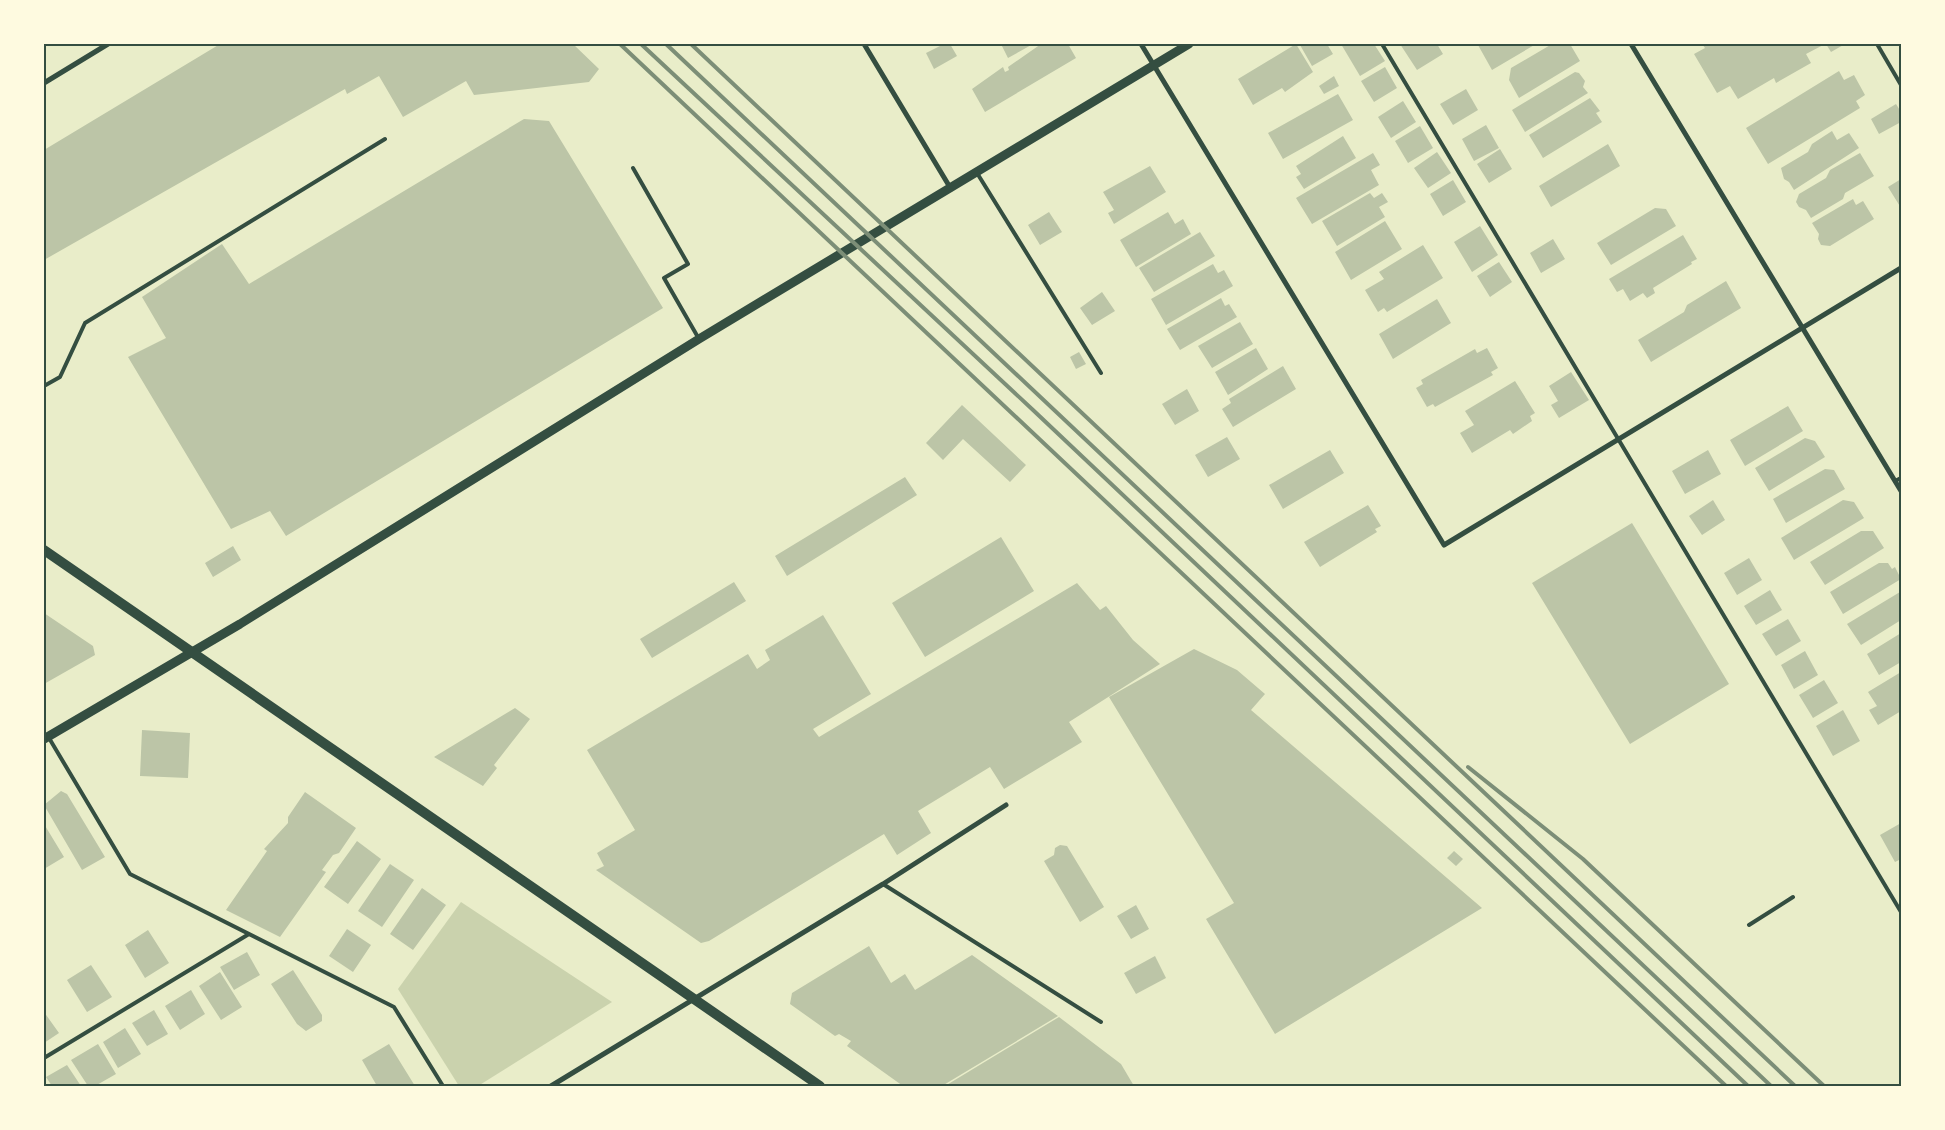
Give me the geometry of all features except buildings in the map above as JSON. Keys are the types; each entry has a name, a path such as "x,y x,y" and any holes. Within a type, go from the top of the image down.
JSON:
{"main road":[{"path":"44,550 820,1086"}],"street":[{"path":"44,83 108,44"},
{"path":"864,44 951,189"},
{"path":"1141,44 1444,546 1901,268"},
{"path":"46,738 191,653 700,339 1190,44"},
{"path":"1630,44 1901,491"},
{"path":"551,1086 883,884 1006,805"}],"lane":[{"path":"1382,44 1901,912"},
{"path":"1877,44 1901,84"},
{"path":"44,386 60,377 86,323 386,139"},
{"path":"633,168 688,264 664,278 700,339"},
{"path":"977,173 1101,373"},
{"path":"1895,482 1901,478"},
{"path":"46,738 130,874 394,1007 444,1086"},
{"path":"883,884 1101,1022"},
{"path":"1749,925 1792,897"},
{"path":"44,1058 249,934"}],"green space":[{"path":"461,902 612,1002 478,1086 459,1086 398,989"}],"railway":[{"path":"620,44 1726,1086"},
{"path":"641,44 1033,410 1748,1086"},
{"path":"666,44 1771,1086"},
{"path":"691,44 1795,1086"},
{"path":"1468,767 1583,859 1824,1086"}]}
